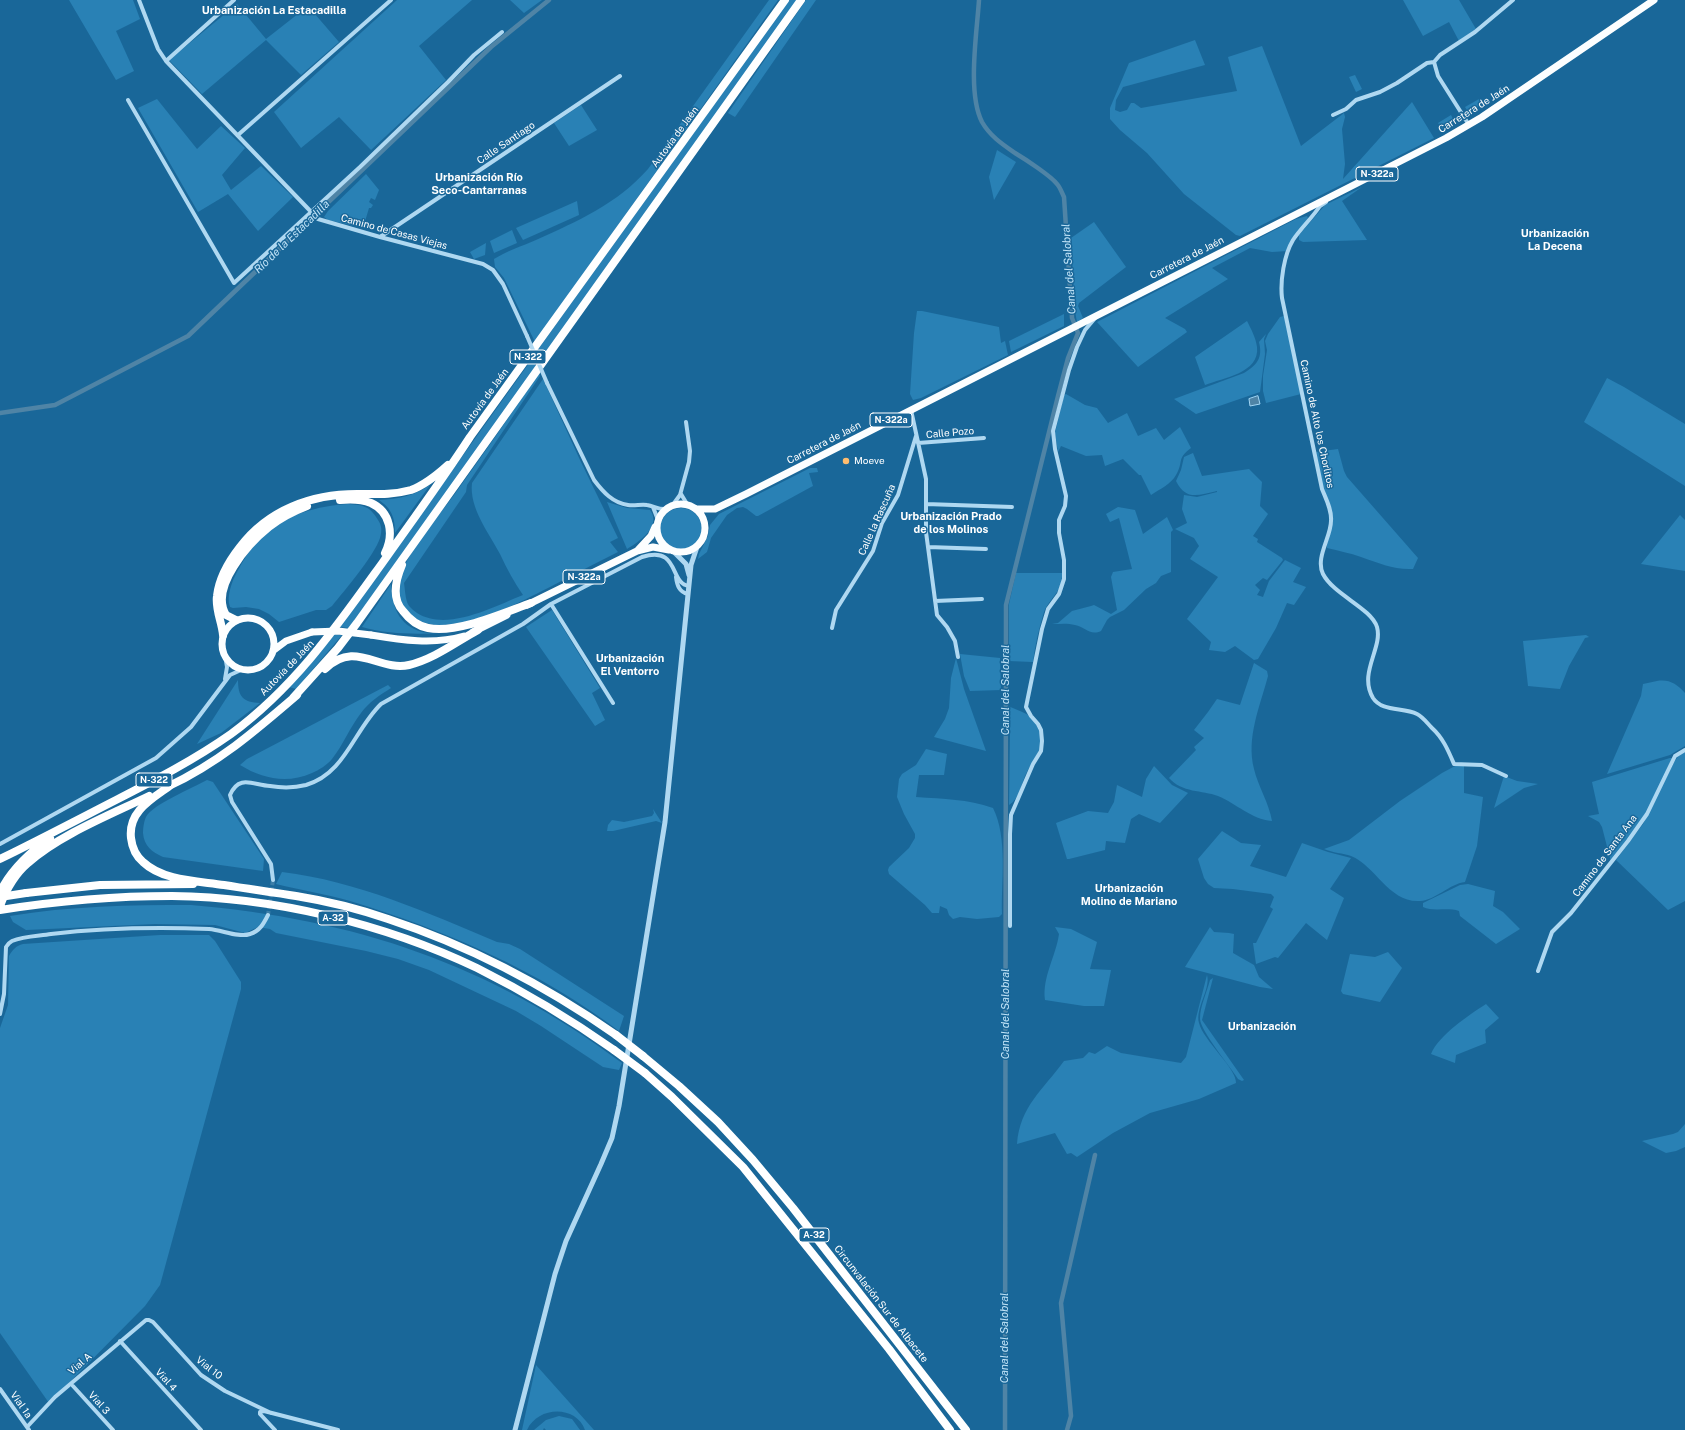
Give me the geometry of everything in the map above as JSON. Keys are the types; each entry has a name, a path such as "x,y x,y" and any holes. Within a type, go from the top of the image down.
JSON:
{"highway":[{"name":"Autovía de Jaén","path":"74,822 195,758 231,733 264,707 310,661 368,584 470,437 786,0"},
{"name":"N-322","path":"171,785 217,759 239,744 293,698 346,638 801,0"},
{"name":"Carretera de Jaén","path":"715,510 1469,126 1654,0"},
{"path":"312,632 286,642 274,650 268,661 262,667 254,670 241,670 232,665 225,656 222,646 223,635 216,597 222,576 245,541 263,524 282,510 309,500 325,496 398,493 411,490 424,484 449,464 470,437"},
{"path":"274,650 274,638 268,627 259,620 247,618 236,620 229,618 224,612 222,596 230,572 239,558 258,536 281,518 311,505 327,501 357,500 371,503 385,515 390,528 389,543 368,584"},
{"path":"669,507 687,504 697,509 715,510 708,521 704,538 697,547"},
{"name":"N-322a","path":"638,551 651,536 658,521 669,507"},
{"path":"697,509 703,518 706,531"},
{"path":"658,521 657,534 660,541 671,551"},
{"name":"N-322a","path":"478,630 638,551 653,547 683,553 697,547"},
{"path":"409,548 398,575 396,586 397,599 401,609 407,617 422,626 442,629 470,624 531,603"},
{"path":"223,635 228,626 236,620"},
{"path":"293,698 328,666 338,660 349,656 357,656 393,665 407,666 426,659 478,630"},
{"path":"274,638 312,632 338,631 395,639 432,641 457,638 478,630"},
{"path":"171,785 145,803 136,814 132,822 132,842 137,855 142,862 151,869 172,876 258,890"},
{"path":"0,906 17,875 39,854 94,822 171,785"},
{"path":"0,892 8,878 30,854 74,822"},
{"name":"N-322","path":"0,859 74,822"},
{"path":"0,897 100,885 197,885 258,890"},
{"name":"Circunvalación Sur de Albacete","path":"258,890 298,896 345,906 388,919 435,936 500,964 547,990 616,1035 679,1086 718,1122 753,1160 798,1214 966,1430"},
{"name":"A-32","path":"0,910 84,899 173,896 242,901 310,912 393,935 476,968 555,1011 614,1050 645,1073 672,1097 743,1167 889,1349 950,1430"}],"street":[{"name":"Camino de Casas Viejas","path":"139,0 158,49 166,61 318,219 483,264 494,270 503,284 547,383 594,480 602,491 617,502 627,505 669,507"},
{"path":"166,61 234,0"},
{"path":"238,135 391,0"},
{"path":"1333,115 1346,109 1356,100 1380,92 1397,83 1427,63 1434,62 1440,55 1475,32 1513,0"},
{"path":"128,100 234,283 448,82 474,55 502,32"},
{"path":"1434,62 1438,76 1469,126"},
{"name":"Calle Santiago","path":"380,237 620,76"},
{"name":"Camino de Alto los Chorlitos","path":"1336,194 1320,206 1293,241 1288,250 1281,280 1282,298 1316,454 1322,489 1331,513 1332,523 1321,562 1322,572 1328,582 1367,613 1376,626 1377,636 1367,680 1369,690 1379,705 1386,708 1406,710 1424,719 1442,738 1454,764 1482,765 1506,776"},
{"path":"1010,926 1011,815 1033,764 1041,751 1042,741 1041,730 1026,706 1042,629 1048,609 1059,594 1064,579 1064,560 1059,533 1059,520 1065,506 1066,496 1055,449 1053,432 1069,370 1077,346 1085,330 1096,317"},
{"path":"911,410 926,479 926,532 937,615 947,627 955,642 958,657"},
{"path":"669,507 677,500 689,462 690,451 686,422"},
{"name":"Calle la Rascuña","path":"832,628 836,610 873,551 882,523 898,495 916,435"},
{"name":"Calle Pozo","path":"918,443 984,438"},
{"path":"680,491 687,504"},
{"path":"926,504 1012,507"},
{"path":"653,507 658,521"},
{"path":"515,1430 554,1274 566,1240 607,1151 612,1138 619,1106 665,822 675,739 689,579 693,556 697,547"},
{"path":"928,547 986,548"},
{"path":"671,551 686,564 689,579"},
{"path":"273,880 271,864 232,802 230,795 232,789 237,785 244,782 291,788 307,785 322,778 346,755 361,726 380,704 523,624 551,604 642,557 648,555 665,557 673,566 680,583 689,586"},
{"path":"676,572 679,588 683,593 688,594"},
{"path":"935,601 982,599"},
{"path":"551,604 613,703"},
{"path":"224,681 227,672 225,656"},
{"path":"0,844 156,758 191,727 224,681 230,675 241,670"},
{"name":"Camino de Santa Ana","path":"1538,971 1552,932 1571,913 1628,841 1647,814 1675,756 1685,750"},
{"path":"0,1014 4,994 6,947 11,941 21,938 78,931 161,929 221,930 242,936 258,931 264,924 268,915"},
{"name":"Vial A","path":"28,1429 55,1397 146,1320 149,1320"},
{"name":"Vial 10","path":"149,1320 201,1374 225,1391 271,1413 338,1430"},
{"name":"Vial 4","path":"120,1342 201,1430"},
{"name":"Vial 3","path":"73,1386 113,1430"},
{"name":"Vial 1a","path":"0,1389 28,1429"},
{"path":"271,1413 263,1411 260,1413 274,1430"}],"shaded area":[{"path":"69,0 133,0 140,19 116,31 134,71 116,80"},
{"path":"397,0 472,0 419,46 446,80 371,150 339,117 301,148 274,112"},
{"path":"510,0 542,0 524,13"},
{"path":"769,0 778,0 535,342 504,278 495,267 494,259 582,218 610,202 636,181 648,169"},
{"path":"789,0 798,0 541,359 537,351"},
{"path":"806,0 816,0 735,117 728,113"},
{"path":"1403,0 1459,0 1476,29 1459,41 1449,22 1423,36"},
{"path":"237,4 266,39 308,6 339,42 301,75 266,40 202,94 169,60"},
{"path":"1195,40 1205,65 1123,87 1116,100 1115,110 1120,112 1127,110 1131,103 1134,103 1141,108 1237,91 1228,57 1262,46 1301,146 1344,113 1345,117 1342,129 1345,164 1343,179 1412,102 1434,138 1240,236 1236,235 1184,194 1147,153 1120,130 1110,119 1110,108 1129,63"},
{"path":"1355,75 1362,89 1356,92 1349,77"},
{"path":"157,99 197,149 221,126 245,148 222,175 231,190 261,166 293,197 258,231 228,194 198,212 138,108"},
{"path":"1479,99 1482,104 1469,113 1465,107"},
{"path":"581,105 597,130 569,146 554,123"},
{"path":"1451,115 1454,121 1442,129 1438,123"},
{"path":"997,150 1016,162 994,200 989,177"},
{"path":"366,174 379,190 375,200 371,198 369,202 373,205 369,208 363,228 328,220 324,217 328,211"},
{"path":"1362,187 1342,201 1367,240 1303,242 1299,240 1299,235 1325,205"},
{"path":"577,201 579,215 523,240 516,228"},
{"path":"1307,216 1308,218 1287,251 1272,252 1250,248 1212,268 1228,279 1165,318 1185,329 1187,332 1138,367 1097,322 1296,219"},
{"path":"1094,222 1126,267 1079,303 1078,306 1083,318 1077,322 1075,311 1071,238"},
{"path":"512,230 517,243 494,253 490,241"},
{"path":"486,243 485,255 474,259 470,252"},
{"path":"917,311 999,327 1001,343 1005,341 1008,355 921,398 913,400 910,394"},
{"path":"1064,314 1064,326 1011,352 1009,341"},
{"path":"1284,316 1301,394 1266,403 1263,391 1263,376 1267,350 1265,341 1280,317"},
{"path":"1247,321 1257,347 1256,356 1253,363 1247,369 1239,373 1205,385 1195,357"},
{"path":"1266,334 1264,339 1265,354 1260,392 1196,414 1174,399 1249,370 1258,360 1260,352 1259,342"},
{"path":"532,359 536,367 349,628 340,627"},
{"path":"539,373 540,376 467,485 466,492 404,583 408,604 417,613 429,618 442,620 456,619 484,611 523,595 481,520 474,502 472,483 543,379 618,538 610,542 618,552 525,599 489,615 465,622 446,625 434,625 422,622 407,612 401,603 399,586 403,569 420,540 465,480"},
{"path":"1607,378 1685,424 1685,486 1584,422"},
{"path":"1066,394 1085,405 1097,408 1108,423 1127,413 1138,436 1156,428 1164,440 1180,427 1191,448 1183,455 1174,478 1151,495 1141,475 1139,475 1123,459 1105,466 1102,455 1086,456 1061,446 1058,452 1055,433 1064,395"},
{"path":"1258,396 1260,404 1250,406 1249,399"},
{"path":"1338,449 1347,477 1418,558 1413,569 1380,564 1353,554 1327,548 1333,519 1322,484 1316,452"},
{"path":"1193,453 1202,476 1249,469 1262,482 1260,506 1268,514 1253,536 1258,539 1257,542 1283,560 1267,580 1263,578 1255,585 1260,590 1257,595 1263,597 1269,581 1285,560 1301,568 1293,582 1306,587 1294,605 1287,603 1276,628 1258,659 1254,660 1235,646 1225,652 1209,650 1211,642 1187,619 1218,577 1190,559 1199,546 1194,538 1175,529 1187,523 1182,509 1184,495 1197,497 1217,492 1198,495 1188,494 1184,492 1176,481 1181,470 1184,457"},
{"path":"810,468 817,468 818,472 809,473 813,486 758,516 743,507 737,508 727,515 711,538 707,552 698,559 708,536 710,525 719,514"},
{"path":"430,485 395,533 392,514 390,510 379,500 406,496 418,492"},
{"path":"607,502 627,508 650,510 653,516 653,522 648,533 627,549"},
{"path":"348,504 358,505 369,509 375,515 380,524 381,533 377,545 366,563 332,606 326,610 316,610 279,622 269,614 259,609 230,607 229,594 235,576 248,553 263,535 292,516 314,509"},
{"path":"1118,507 1135,510 1143,534 1167,517 1173,530 1171,532 1171,572 1161,576 1156,583 1146,589 1124,610 1110,617 1101,631 1091,632 1072,624 1052,624 1058,623 1072,611 1094,605 1111,614 1117,610 1111,577 1113,572 1132,569 1119,518 1110,522 1106,514"},
{"path":"677,508 685,508 693,511 699,517 702,529 699,541 693,547 685,550 677,550 669,547 663,541 660,533 660,525 663,517 669,511"},
{"path":"1680,515 1685,520 1685,571 1641,564"},
{"path":"1016,573 1062,573 1062,580 1058,590 1044,612 1037,637 1033,662 1009,661 1009,604"},
{"path":"391,584 395,607 402,620 407,625 422,632 447,633 415,634 393,633 362,627"},
{"path":"552,610 600,688 592,693 605,720 595,726 526,627"},
{"path":"334,635 342,635 296,689 289,687 308,667"},
{"path":"1586,635 1589,637 1585,638 1569,666 1560,689 1528,686 1523,641"},
{"path":"960,654 1000,658 1001,690 970,691 964,676"},
{"path":"956,658 964,689 986,751 934,737 945,719 949,708 951,678"},
{"path":"1254,663 1267,671 1268,676 1255,722 1252,757 1254,769 1272,821 1257,817 1218,796 1186,789 1174,783 1169,778 1196,750 1194,747 1204,738 1194,730 1217,699 1240,705"},
{"path":"238,680 239,691 243,698 260,703 221,733 197,744"},
{"path":"1657,681 1672,683 1685,693 1685,746 1670,755 1607,774 1641,696 1643,684"},
{"path":"388,685 391,688 368,705 357,718 332,759 312,773 284,779 266,777 240,765 247,759"},
{"path":"1008,706 1032,718 1040,732 1041,737 1041,747 1017,796 1009,805 1010,729"},
{"path":"926,749 947,754 944,775 919,775 916,797 965,801 993,808 1001,833 1003,860 1002,914 999,917 977,919 960,917 953,919 949,915 947,909 940,906 939,913 932,913 925,905 889,874 889,867 909,848 915,838 915,834 897,797 899,779 902,774 916,765"},
{"path":"1685,752 1685,901 1668,910 1616,860 1643,824 1674,762 1679,755"},
{"path":"1672,758 1658,791 1641,821 1611,862 1602,827 1599,822 1588,816 1599,814 1592,782"},
{"path":"1457,765 1464,765 1464,793 1483,797 1477,846 1465,882 1459,883 1426,900 1409,900 1391,890 1360,861 1345,854 1324,849 1349,840 1400,801 1442,773"},
{"path":"1154,766 1172,785 1188,793 1160,823 1139,814 1131,819 1125,843 1106,841 1105,850 1067,859 1056,823 1088,811 1108,813 1114,802 1117,785 1142,797 1146,779"},
{"path":"1504,776 1517,781 1538,784 1524,788 1494,808"},
{"path":"207,780 213,782 264,859 263,871 163,857 152,851 145,842 143,833 144,823 150,812 165,802"},
{"path":"653,809 662,823 656,821 607,831 608,825 612,820 624,822 652,816 654,813"},
{"path":"1222,831 1241,843 1261,845 1250,866 1286,877 1302,843 1351,858 1330,889 1344,898 1327,940 1306,923 1278,958 1275,957 1256,964 1253,943 1256,943 1273,909 1270,907 1274,897 1271,894 1214,888 1208,884 1204,878 1198,859"},
{"path":"282,872 310,876 365,890 418,909 497,942 509,944 520,949 624,1016 619,1031 589,1009 557,989 490,954 386,912 350,901 276,884"},
{"path":"1468,884 1495,891 1493,906 1503,912 1520,929 1496,944 1460,916 1459,911 1423,907 1423,903 1460,885"},
{"path":"191,905 251,912 309,922 364,935 418,952 470,973 522,999 572,1028 622,1063 619,1070 603,1067 516,1011 429,970 398,959 366,951 276,933 270,929 258,927 245,933 215,925 155,924 26,930 13,922 10,916 77,908"},
{"path":"1055,927 1071,929 1097,942 1090,969 1111,970 1104,1006 1084,1006 1045,1000 1047,975 1059,934"},
{"path":"1210,927 1214,932 1234,934 1233,953 1254,965 1259,977 1273,989 1260,987 1185,967"},
{"path":"160,935 209,935 215,941 241,982 241,989 160,1285 145,1306 49,1403 0,1333 0,1028 8,1005 9,956 15,948 23,944"},
{"path":"1388,952 1402,968 1380,1002 1343,994 1341,991 1350,954 1375,957"},
{"path":"1207,975 1207,986 1198,1017 1199,1023 1207,1038 1231,1070 1235,1077 1236,1083 1199,1099 1150,1113 1113,1133 1077,1157 1071,1153 1067,1154 1055,1133 1017,1144 1019,1131 1028,1109 1064,1061 1083,1058 1089,1052 1095,1054 1107,1046 1121,1053 1181,1063 1186,1057"},
{"path":"1213,978 1202,1020 1244,1080 1242,1081 1238,1079 1216,1049 1205,1032 1200,1019 1201,1009 1210,980"},
{"path":"1486,1004 1499,1018 1485,1030 1486,1043 1456,1055 1455,1063 1431,1054 1447,1033"},
{"path":"1685,1124 1685,1147 1676,1151 1666,1153 1642,1141 1673,1134 1678,1132"},
{"path":"536,1365 594,1430 585,1430 574,1416 557,1412 539,1416 532,1422 527,1430 522,1430"},
{"path":"559,1416 572,1419 580,1430 546,1430 544,1428 543,1430 534,1430 546,1420"}],"waterway":[{"name":"Río de la Estacadilla","path":"0,413 55,405 188,336 491,47 549,0"},
{"name":"Canal del Salobral","path":"979,0 974,62 977,110 985,127 993,136 1038,168 1060,188 1064,197 1072,318 1078,333 1068,358 1006,605 1005,1430"},
{"path":"1067,1430 1071,1416 1061,1303 1095,1155"}],"tunnel":[{"path":"268,915 273,880"}],"place":[{"name":"Moeve","path":"846,461"}],"district":[{"name":"Urbanización La Estacadilla","path":"274,11"},
{"name":"Urbanización Río Seco-Cantarranas","path":"479,184"},
{"name":"Urbanización La Decena","path":"1555,240"},
{"name":"Urbanización Prado de los Molinos","path":"951,523"},
{"name":"Urbanización El Ventorro","path":"630,665"},
{"name":"Urbanización Molino de Mariano","path":"1129,895"},
{"name":"Urbanización","path":"1262,1027"}]}
